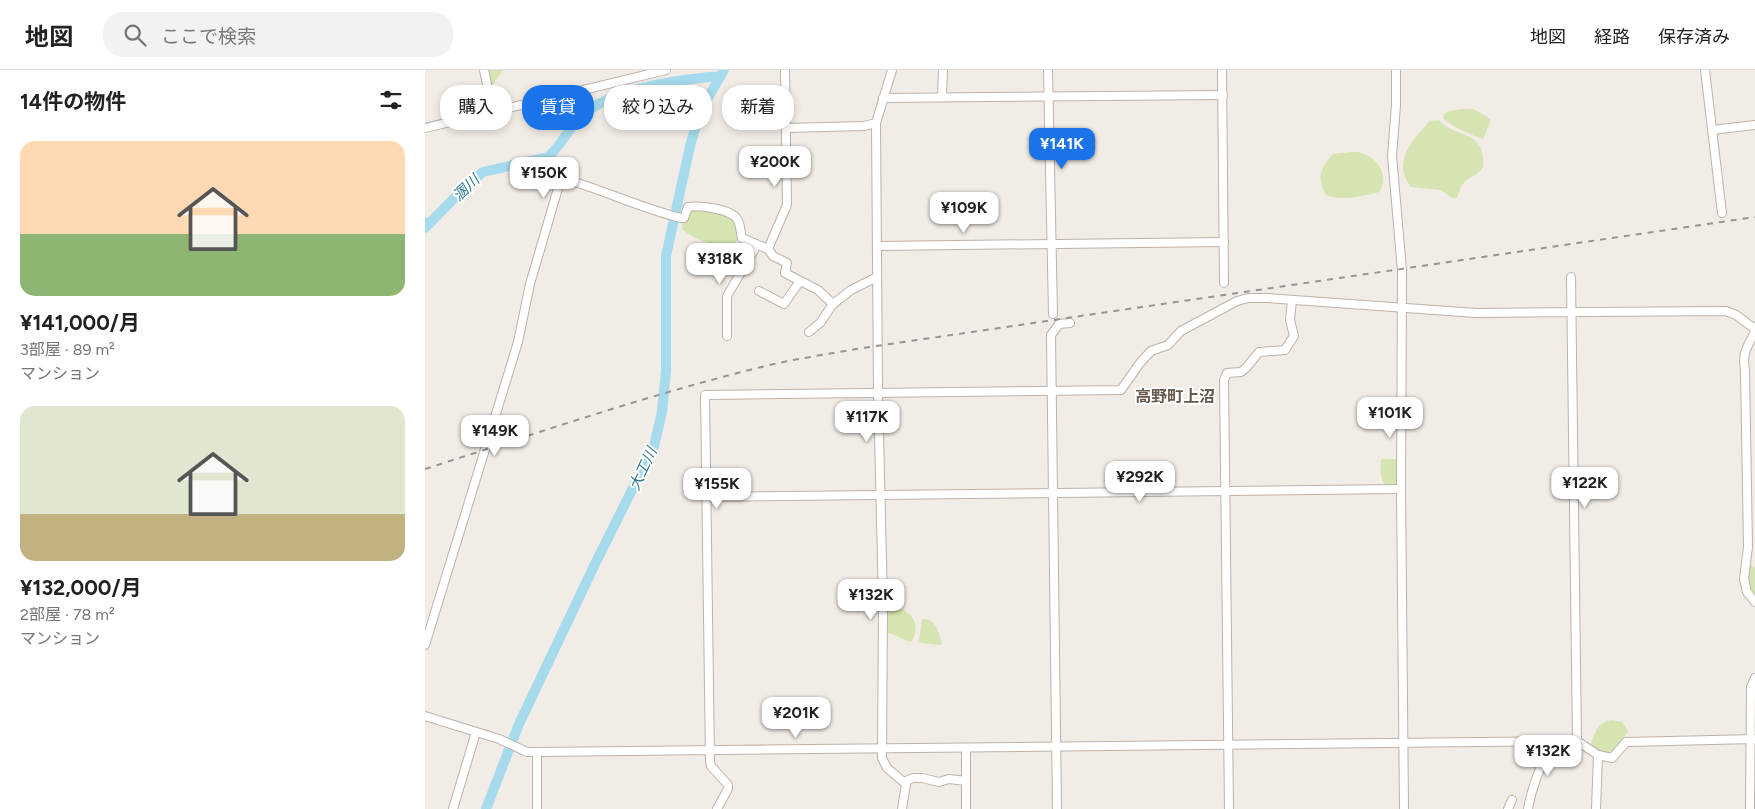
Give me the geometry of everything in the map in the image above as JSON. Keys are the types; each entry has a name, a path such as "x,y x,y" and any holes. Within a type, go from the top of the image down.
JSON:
{"street":[{"path":"484,70 487,85"},
{"path":"512,107 666,70"},
{"path":"785,70 785,85"},
{"path":"892,70 878,111 876,123 879,494 883,604 881,666 882,758 887,768 905,784 902,809"},
{"path":"942,97 943,70"},
{"path":"1048,70 1053,314"},
{"path":"1222,70 1224,282"},
{"path":"1396,70 1397,105 1392,156 1402,270 1401,489 1404,809"},
{"path":"1705,70 1722,213"},
{"path":"883,98 1223,95"},
{"path":"794,128 864,126 876,123"},
{"path":"425,128 440,124"},
{"path":"1712,130 1755,125"},
{"path":"767,249 787,205 786,130"},
{"path":"425,644 519,342 530,284 561,178 599,189 665,214 681,218 684,218 688,207 695,206 728,212 738,220 742,238 767,249 773,256 787,262 785,273 818,290 833,304"},
{"path":"877,246 1224,242"},
{"path":"727,336 727,296 757,245"},
{"path":"809,332 821,323 833,304 851,290 877,277"},
{"path":"1571,277 1577,741"},
{"path":"759,291 783,304 800,281"},
{"path":"717,809 728,790 728,785 711,766 710,751 705,395 1121,390 1139,363 1151,351 1168,344 1181,331 1215,312 1237,301 1248,298 1476,313 1727,311 1737,315 1755,330 1743,358 1745,370 1748,547 1744,579 1747,592 1755,602"},
{"path":"1229,809 1225,380 1227,373 1241,372 1259,352 1285,350 1294,336 1290,320 1292,300"},
{"path":"1057,809 1051,335 1059,324 1070,323"},
{"path":"706,497 1401,489"},
{"path":"1750,809 1753,739 1751,687 1755,678"},
{"path":"425,716 505,742 527,752 1577,741 1599,755 1612,758 1625,742 1753,739"},
{"path":"453,809 476,732"},
{"path":"1528,809 1538,774 1552,741"},
{"path":"966,748 966,809"},
{"path":"537,752 537,809"},
{"path":"1596,809 1599,755"},
{"path":"904,782 913,778 939,782 949,779 966,781"},
{"path":"1508,809 1512,800"}],"green space":[{"path":"486,70 503,70 492,85 489,85"},
{"path":"1473,109 1491,119 1483,139 1455,127 1443,118 1444,114 1449,111"},
{"path":"1439,120 1451,129 1472,138 1481,149 1483,166 1477,174 1463,184 1457,198 1452,198 1441,190 1411,187 1405,178 1404,160 1411,144 1430,121"},
{"path":"1363,153 1375,160 1383,175 1382,187 1379,192 1366,195 1340,198 1327,196 1321,184 1322,169 1333,154"},
{"path":"721,208 740,226 739,238 735,243 728,246 711,244 694,237 682,229 683,219 693,210"},
{"path":"1396,459 1398,486 1385,485 1381,469 1381,460"},
{"path":"1750,564 1755,568 1755,599 1749,590 1747,582"},
{"path":"897,607 907,612 916,625 911,642 888,633 887,610"},
{"path":"922,619 927,619 934,623 942,642 941,645 921,643 919,641"},
{"path":"1611,720 1622,722 1628,731 1612,754 1599,753 1591,744 1600,725"}],"waterway":[{"name":"大工川","path":"486,809 519,724 594,566 654,446 662,412 666,371 666,256 697,122 705,103 724,70"},
{"name":"溷川","path":"425,228 467,185 483,172 548,157 582,116 605,101 650,86 720,77"},
{"name":"溷川","path":"425,219 434,218"}],"railway":[{"path":"425,469 686,387 794,360 856,349 1755,217"}],"district":[{"name":"高野町上沼","path":"1175,396"}]}
